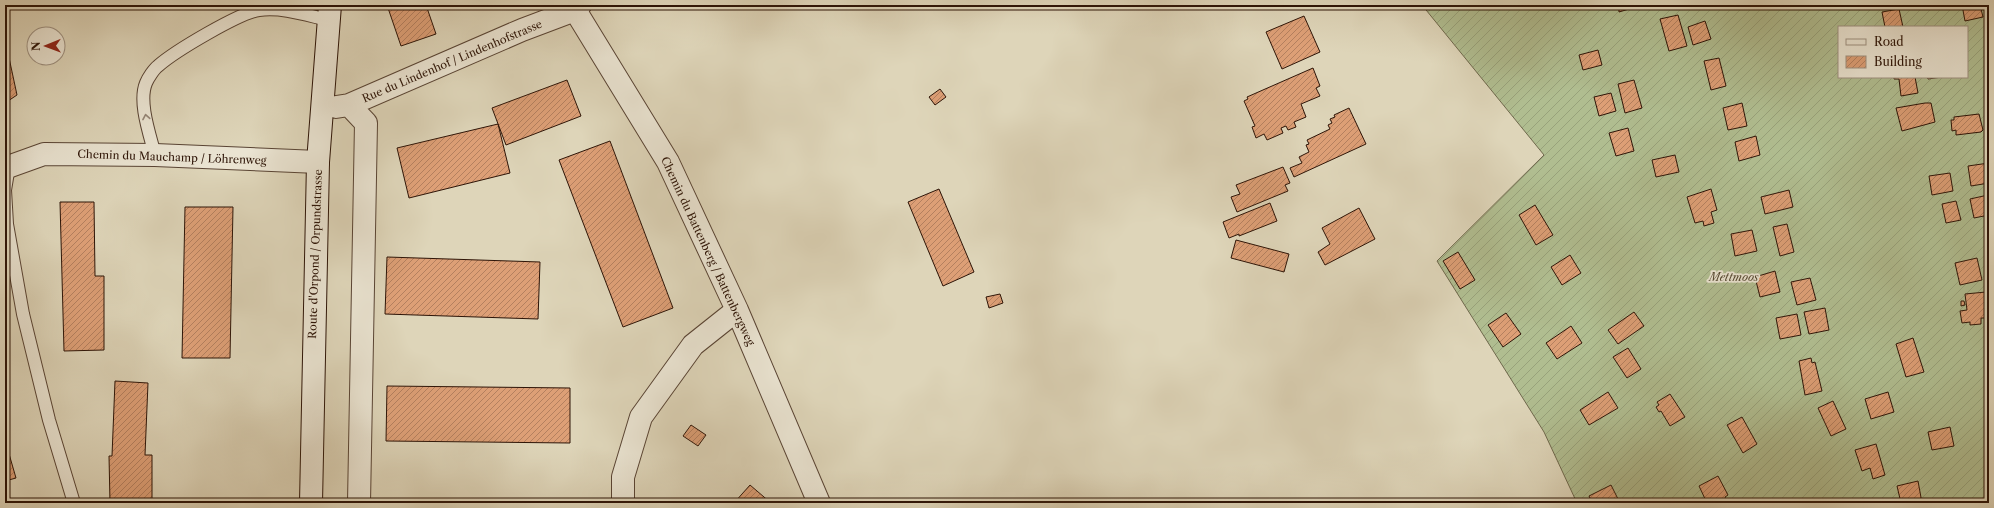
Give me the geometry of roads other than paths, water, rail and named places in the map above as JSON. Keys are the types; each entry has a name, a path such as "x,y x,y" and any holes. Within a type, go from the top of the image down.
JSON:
{"street":[{"name":"Rue du Lindenhof / Lindenhofstrasse","path":"321,108 349,105 577,7"},
{"name":"Chemin du Battenberg / Battenbergweg","path":"577,7 594,43 668,162 737,310 819,503"},
{"name":"Route d'Orpond / Orpundstrasse","path":"311,503 318,162 329,13"},
{"path":"349,105 366,123 359,503"},
{"name":"Chemin du Mauchamp / Löhrenweg","path":"7,167 44,154 155,154 318,162"},
{"path":"622,503 623,477 640,417 693,345 737,310"}],"lane":[{"path":"155,154 143,100 146,83 158,66 233,19 248,13 259,10 276,9 329,13"},
{"path":"7,167 6,190 8,224 23,314 49,420 74,503"}],"park label":[{"name":"Mettmoos","path":"1734,277"}]}
